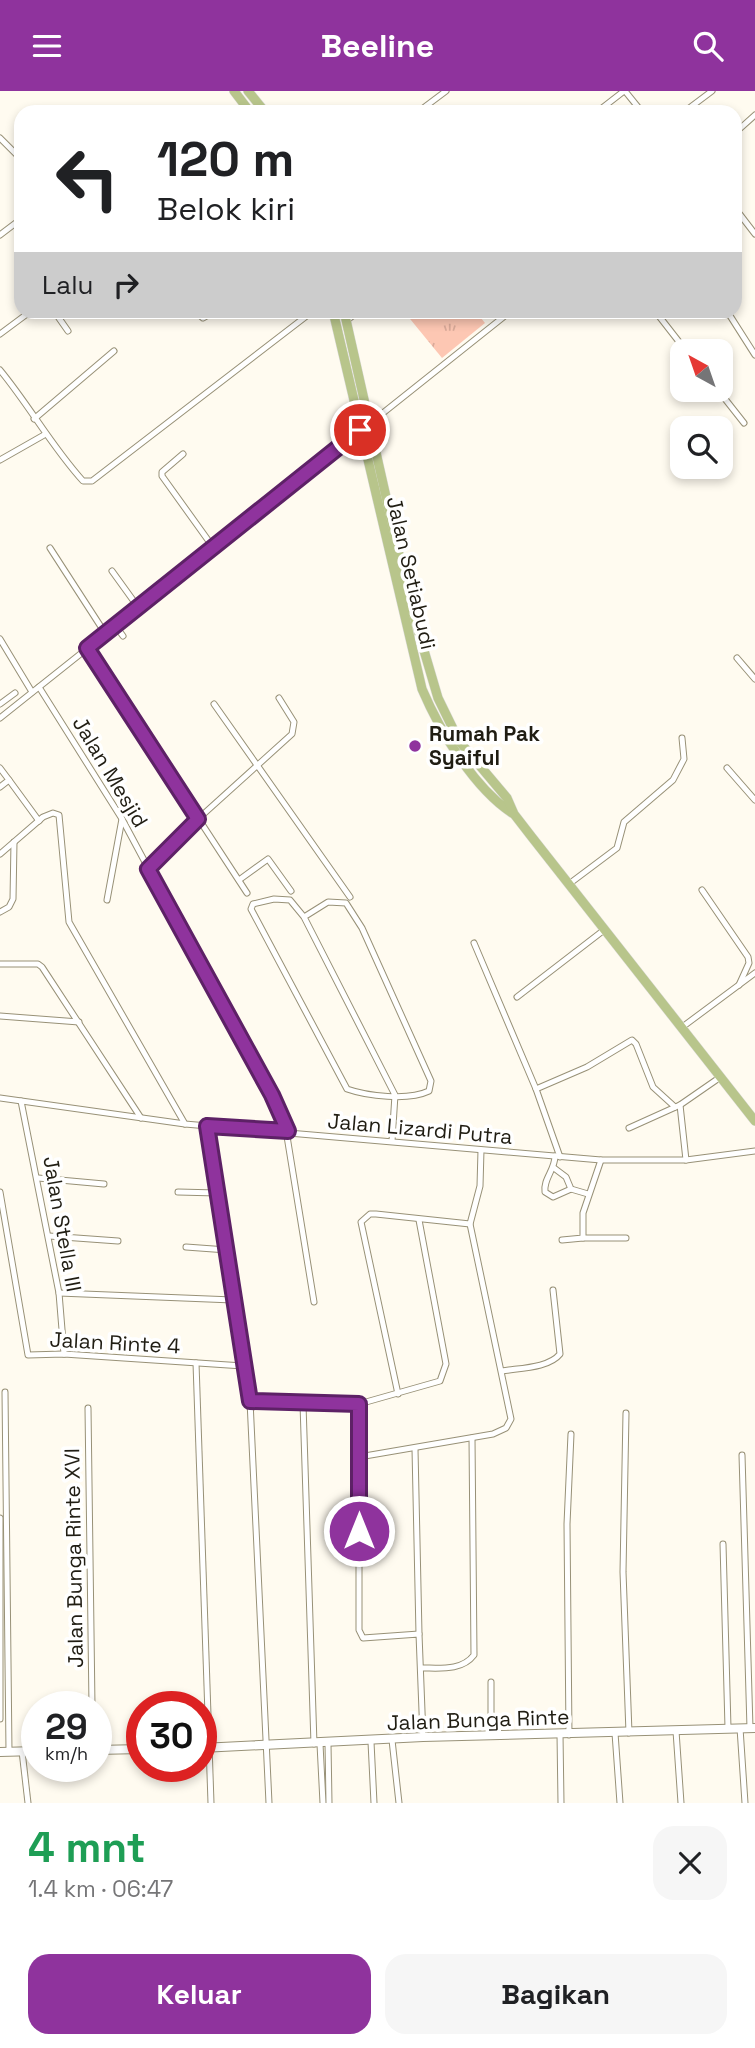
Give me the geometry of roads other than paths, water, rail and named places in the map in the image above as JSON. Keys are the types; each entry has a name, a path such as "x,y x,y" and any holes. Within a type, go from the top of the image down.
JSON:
{"main road":[{"path":"234,91 245,105"},
{"path":"248,91 259,105"},
{"name":"Jalan Setiabudi","path":"335,319 422,689 449,743 499,804 514,814"},
{"name":"Jalan Setiabudi","path":"346,319 410,603 438,698 459,741 507,798 514,814 755,1121"}],"street":[{"path":"432,91 438,97"},
{"path":"428,105 446,91"},
{"path":"606,105 625,91 636,105"},
{"path":"693,105 712,91"},
{"path":"0,138 14,152"},
{"path":"742,217 755,234"},
{"path":"0,235 14,224"},
{"path":"0,334 20,319"},
{"path":"60,319 68,331"},
{"path":"0,370 44,435 83,481 92,481 303,319"},
{"path":"0,718 501,319"},
{"path":"661,319 677,339"},
{"path":"732,319 755,355"},
{"path":"34,419 114,351"},
{"path":"728,403 744,423"},
{"path":"0,460 44,435"},
{"path":"183,454 162,472 162,476 213,547"},
{"path":"50,548 105,633"},
{"path":"113,572 138,607"},
{"path":"116,625 123,636"},
{"path":"0,639 32,692"},
{"path":"87,648 247,893"},
{"path":"737,658 755,679"},
{"name":"Jalan Mesjid","path":"39,687 122,819 272,1095 288,1131 314,1302"},
{"path":"0,704 15,692"},
{"path":"148,869 294,730 294,722 279,698"},
{"path":"214,704 350,897"},
{"path":"569,884 617,848 624,823 673,780 684,759 682,738"},
{"path":"0,768 39,821"},
{"path":"727,768 755,800"},
{"path":"0,787 9,780"},
{"path":"0,854 39,821 53,813 61,818 69,922 185,1124"},
{"path":"107,900 122,819"},
{"path":"0,912 12,904 14,842"},
{"path":"239,880 268,859 291,891"},
{"path":"702,890 748,957 749,963 739,985"},
{"path":"304,917 328,902 346,903 362,928 431,1081 431,1088 425,1094 395,1095 347,1089 251,907 265,900 290,900 304,917 395,1095 392,1141"},
{"path":"517,997 604,929"},
{"path":"474,943 536,1089 557,1157 544,1184 545,1192 553,1196 571,1189 588,1195"},
{"path":"0,964 38,964 79,1021 141,1118"},
{"path":"681,1028 755,973"},
{"path":"0,1016 79,1021"},
{"path":"536,1089 587,1067 632,1040 653,1087 678,1106 686,1160"},
{"path":"629,1128 678,1106 719,1078"},
{"name":"Jalan Lizardi Putra","path":"0,1098 185,1124 288,1131 557,1157 686,1160 755,1151"},
{"name":"Jalan Stella III","path":"21,1101 59,1293 64,1354"},
{"path":"207,1126 250,1401 269,1803"},
{"path":"359,1457 415,1449 501,1431 511,1419 470,1224 480,1185 481,1150"},
{"path":"583,1238 588,1195 601,1160"},
{"path":"554,1168 566,1177 571,1189"},
{"path":"38,1178 104,1184"},
{"name":"Jalan Rinte 4","path":"0,1192 26,1349 32,1356 64,1354 243,1366"},
{"path":"178,1192 217,1193"},
{"path":"398,1394 362,1221 370,1214 470,1224"},
{"path":"250,1401 359,1404 440,1381 446,1370 419,1220"},
{"path":"49,1236 118,1241"},
{"path":"562,1240 626,1238"},
{"path":"186,1247 227,1250"},
{"path":"502,1371 541,1364 554,1360 561,1354 553,1290"},
{"path":"59,1293 233,1300"},
{"path":"196,1363 203,1691"},
{"path":"5,1392 5,1752"},
{"path":"303,1404 323,1803"},
{"path":"359,1404 361,1635 363,1638 377,1639 419,1634"},
{"name":"Jalan Bunga Rinte XVI","path":"88,1408 92,1691"},
{"path":"626,1413 622,1572 629,1733"},
{"path":"561,1803 571,1434"},
{"path":"422,1668 466,1664 474,1655 472,1438"},
{"path":"415,1449 423,1737"},
{"path":"742,1455 748,1728 745,1803"},
{"path":"0,1518 0,1719"},
{"path":"723,1544 728,1728"},
{"path":"491,1682 491,1736"},
{"name":"Jalan Bunga Rinte","path":"217,1747 371,1742 423,1737 748,1728"},
{"path":"676,1731 681,1803"},
{"path":"615,1733 620,1803"},
{"path":"392,1740 399,1803"},
{"path":"371,1742 374,1803"},
{"path":"320,1744 329,1803"},
{"path":"26,1782 28,1803"},
{"path":"208,1782 211,1803"}],"place":[{"name":"Rumah Pak Syaiful","path":"415,746"}]}
